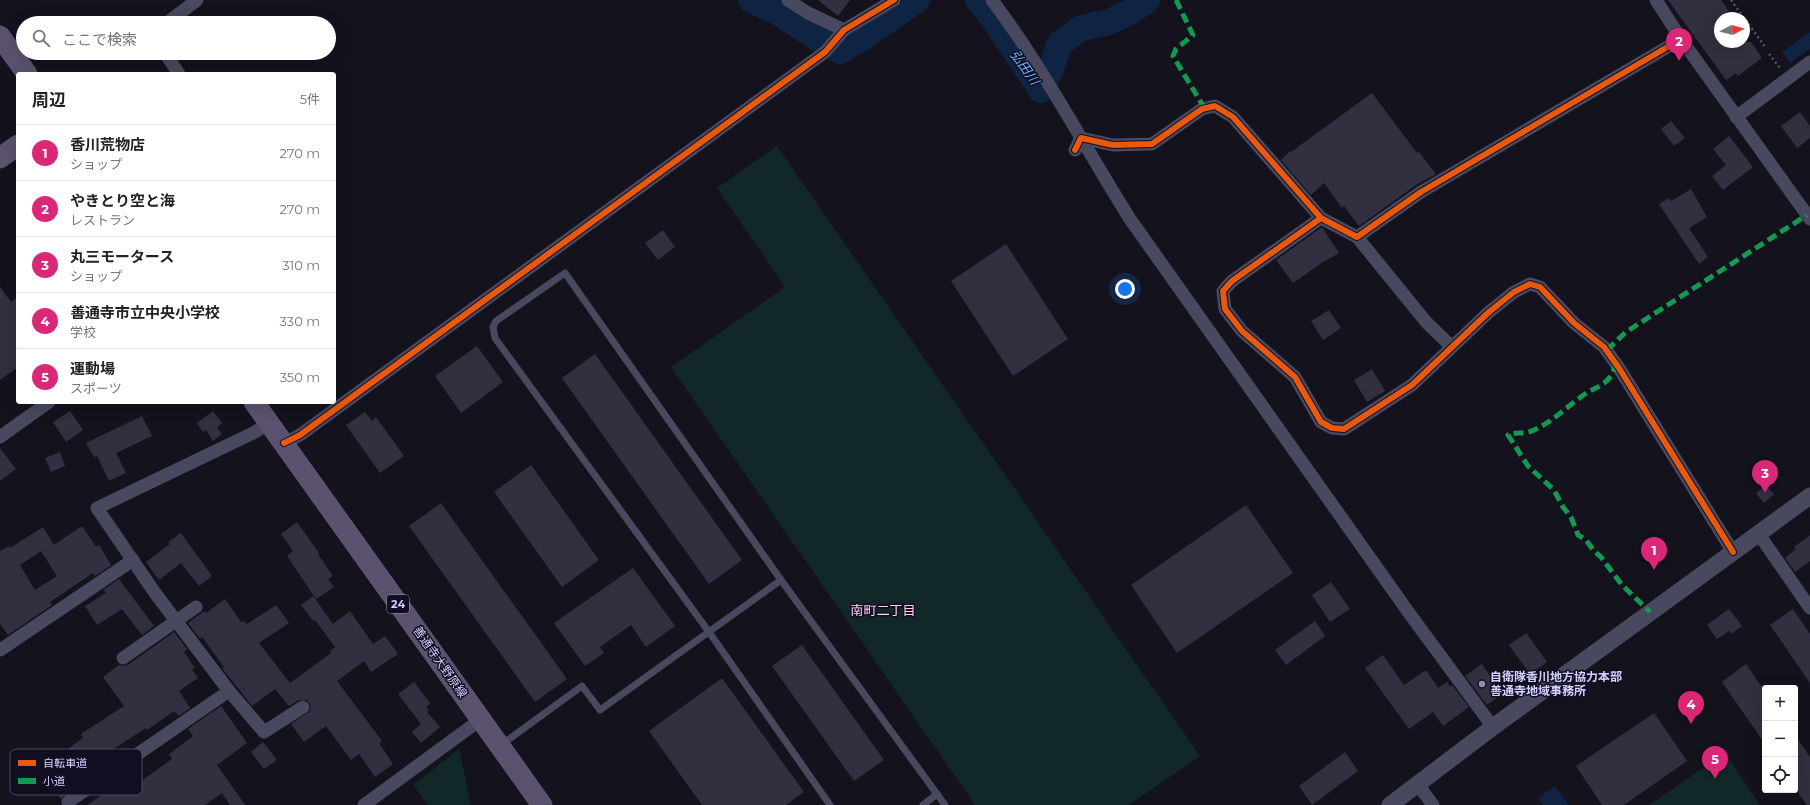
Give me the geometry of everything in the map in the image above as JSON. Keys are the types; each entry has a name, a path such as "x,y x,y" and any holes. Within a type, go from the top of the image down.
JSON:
{"main road":[{"path":"0,36 16,59"},
{"path":"16,60 25,72"},
{"path":"0,158 16,146"},
{"name":"善通寺大野原線","path":"255,404 542,805"}],"street":[{"path":"176,16 197,0"},
{"path":"788,0 841,33"},
{"path":"284,443 313,426 825,52 841,33 894,0"},
{"path":"992,0 1029,53 1130,219 1492,727"},
{"path":"1656,0 1681,39 1810,219"},
{"path":"1357,237 1421,192 1681,39"},
{"path":"170,60 178,72"},
{"path":"1736,117 1810,62"},
{"path":"1081,138 1113,145 1152,144 1202,109 1215,106 1233,117 1321,218 1357,237 1427,323 1451,346"},
{"path":"1075,150 1081,138"},
{"path":"1321,218 1232,281 1223,292 1225,309 1242,331 1295,377 1321,422 1332,428 1344,429 1412,385 1451,346 1514,292 1530,284 1540,287 1574,323 1607,350 1733,552"},
{"path":"0,437 46,404"},
{"path":"269,423 255,432 97,508 176,621 229,691 264,732 303,707"},
{"path":"1390,805 1492,727 1810,496"},
{"path":"1758,533 1810,608"},
{"path":"1,648 133,560"},
{"path":"123,658 196,607"},
{"path":"142,751 229,691"},
{"path":"364,805 480,720"},
{"path":"1418,785 1432,805"},
{"path":"68,802 78,795"}],"lane":[{"path":"830,805 709,632 495,338 493,327 496,321 565,273 781,580 945,805"},
{"path":"500,745 582,686 600,710 781,580"},
{"path":"923,805 937,794"}],"path":[{"path":"1731,0 1766,48"},
{"path":"1770,54 1788,79"}],"green space":[{"path":"777,146 1200,756 1129,805 975,805 671,367 785,287 717,188"},
{"path":"459,749 471,805 428,805 413,785"},
{"path":"1725,753 1760,805 1649,805"}],"water":[{"path":"1810,32 1810,49 1790,63 1782,52"},
{"path":"1555,786 1569,805 1543,805 1538,798"}],"building":[{"path":"818,0 850,0 838,16"},
{"path":"1668,0 1721,0 1730,12 1714,12 1714,48 1750,48 1751,42 1762,58 1738,76 1736,73 1726,80"},
{"path":"1372,93 1417,153 1419,152 1436,174 1416,185 1359,226 1344,206 1342,208 1324,183 1311,195 1281,160 1290,151 1291,152"},
{"path":"1800,112 1810,126 1810,138 1797,148 1781,126"},
{"path":"1671,121 1685,138 1674,146 1661,129"},
{"path":"1729,136 1753,167 1723,190 1712,176 1726,165 1713,149"},
{"path":"1691,189 1707,217 1689,228 1708,257 1699,264 1659,204 1669,198 1671,201"},
{"path":"1322,227 1339,253 1293,283 1276,260"},
{"path":"663,230 675,247 658,260 645,243"},
{"path":"1006,244 1068,339 1013,376 951,281"},
{"path":"0,287 11,302 16,298 16,368 0,380"},
{"path":"1329,310 1341,328 1323,340 1311,321"},
{"path":"477,346 503,382 461,413 435,376"},
{"path":"595,354 742,560 709,584 562,378"},
{"path":"1372,369 1385,391 1367,402 1354,380"},
{"path":"70,411 83,430 66,442 53,422"},
{"path":"213,411 222,423 217,427 222,434 213,441 206,430 203,432 197,423"},
{"path":"365,412 372,421 376,417 404,456 380,473 346,425"},
{"path":"142,416 152,436 116,453 126,473 109,481 97,456 94,457 86,443"},
{"path":"0,448 16,469 0,481"},
{"path":"60,452 65,466 51,472 45,458"},
{"path":"531,465 599,560 562,587 494,492"},
{"path":"1766,485 1774,494 1764,503 1756,493"},
{"path":"441,503 567,679 535,702 409,526"},
{"path":"1246,505 1293,573 1177,653 1131,585"},
{"path":"297,522 333,576 328,579 334,587 316,599 287,556 293,551 281,534"},
{"path":"82,526 96,547 99,545 111,565 95,576 93,573 50,602 52,605 8,635 0,624 0,551 9,546 10,548 43,527 54,545","holes":["41,551 57,576 35,590 20,565"]},
{"path":"181,533 212,576 199,586 181,563 159,580 146,562 170,544 168,542"},
{"path":"1810,535 1810,561 1795,572 1785,558 1796,549 1794,547"},
{"path":"633,568 675,626 646,647 631,625 600,647 604,653 585,666 554,623"},
{"path":"119,579 154,626 142,635 122,609 97,625 85,606 106,593 103,590"},
{"path":"1331,582 1350,609 1330,622 1312,595"},
{"path":"313,596 333,624 350,611 373,644 385,636 398,654 371,672 364,661 337,681 382,741 379,743 393,764 375,777 359,754 351,760 326,726 304,742 291,724 310,711 311,706 307,700 299,700 289,706 275,689 252,706 222,668 224,667 202,637 200,639 188,623 204,611 206,613 225,599 242,623 244,621 247,624 276,605 289,623 259,643 290,683 331,653 330,651 335,647 315,620 313,621 301,605"},
{"path":"1729,609 1742,626 1731,634 1729,631 1717,639 1707,625"},
{"path":"1793,609 1810,634 1810,683 1770,625"},
{"path":"1315,621 1325,636 1286,665 1275,650"},
{"path":"174,632 187,649 184,652 195,668 192,670 198,678 179,691 190,708 179,716 174,711 147,730 146,728 113,749 68,749 83,738 81,734 124,706 103,677 119,665 128,665"},
{"path":"1526,633 1547,662 1530,674 1509,645"},
{"path":"802,645 884,760 854,781 772,666"},
{"path":"1383,655 1404,685 1426,670 1438,688 1447,682 1450,687 1452,685 1469,707 1443,726 1433,712 1409,729 1365,668"},
{"path":"1482,664 1502,694 1487,705 1465,676"},
{"path":"1746,664 1762,688 1762,740 1722,682"},
{"path":"722,678 804,792 786,805 702,805 649,731"},
{"path":"414,682 430,703 426,707 429,710 427,712 440,727 421,743 412,732 421,724 398,694"},
{"path":"221,706 247,743 217,765 245,805 230,805 222,793 205,805 87,805 102,795 142,795 142,781 172,759 169,754 193,736 188,729"},
{"path":"1654,713 1687,761 1624,805 1602,805 1576,766"},
{"path":"1798,739 1810,757 1810,805 1807,805 1798,792"},
{"path":"263,742 277,760 264,769 251,752"},
{"path":"1345,752 1358,771 1312,805 1299,786"},
{"path":"58,795 66,795 61,799"}],"waterway":[{"name":"弘田川","path":"751,0 777,12 840,51 862,38 917,0"},
{"name":"弘田川","path":"978,0 992,17 1041,90 1051,70 1059,44 1081,28 1109,22 1132,11 1147,0"}],"marked path":[{"path":"1176,0 1193,35 1176,49 1173,56 1205,109"},
{"path":"1607,350 1626,332 1807,215"},
{"path":"1614,362 1613,373 1605,382 1585,394 1544,425 1529,432 1508,435 1528,466 1554,490 1563,507 1571,517 1578,535 1586,540 1622,585 1650,612"}],"cycle path":[{"path":"284,443 300,435 825,52 844,30 894,0"},
{"path":"1075,150 1081,138 1113,145 1152,144 1202,109 1215,106 1233,117 1321,218 1357,237 1421,192 1681,39"},
{"path":"1321,218 1232,281 1223,291 1225,309 1242,331 1295,377 1321,422 1332,428 1344,429 1412,385 1489,312 1514,292 1530,284 1540,287 1574,323 1604,347 1619,368 1733,552"}],"place":[{"name":"やきとり空と海","path":"1679,61"},
{"name":"丸三モータース","path":"1765,493"},
{"name":"香川荒物店","path":"1654,570"},
{"name":"自衛隊香川地方協力本部 善通寺地域事務所","path":"1482,684"},
{"name":"善通寺市立中央小学校","path":"1691,724"},
{"name":"運動場","path":"1715,779"}],"district":[{"name":"南町二丁目","path":"883,610"}]}
